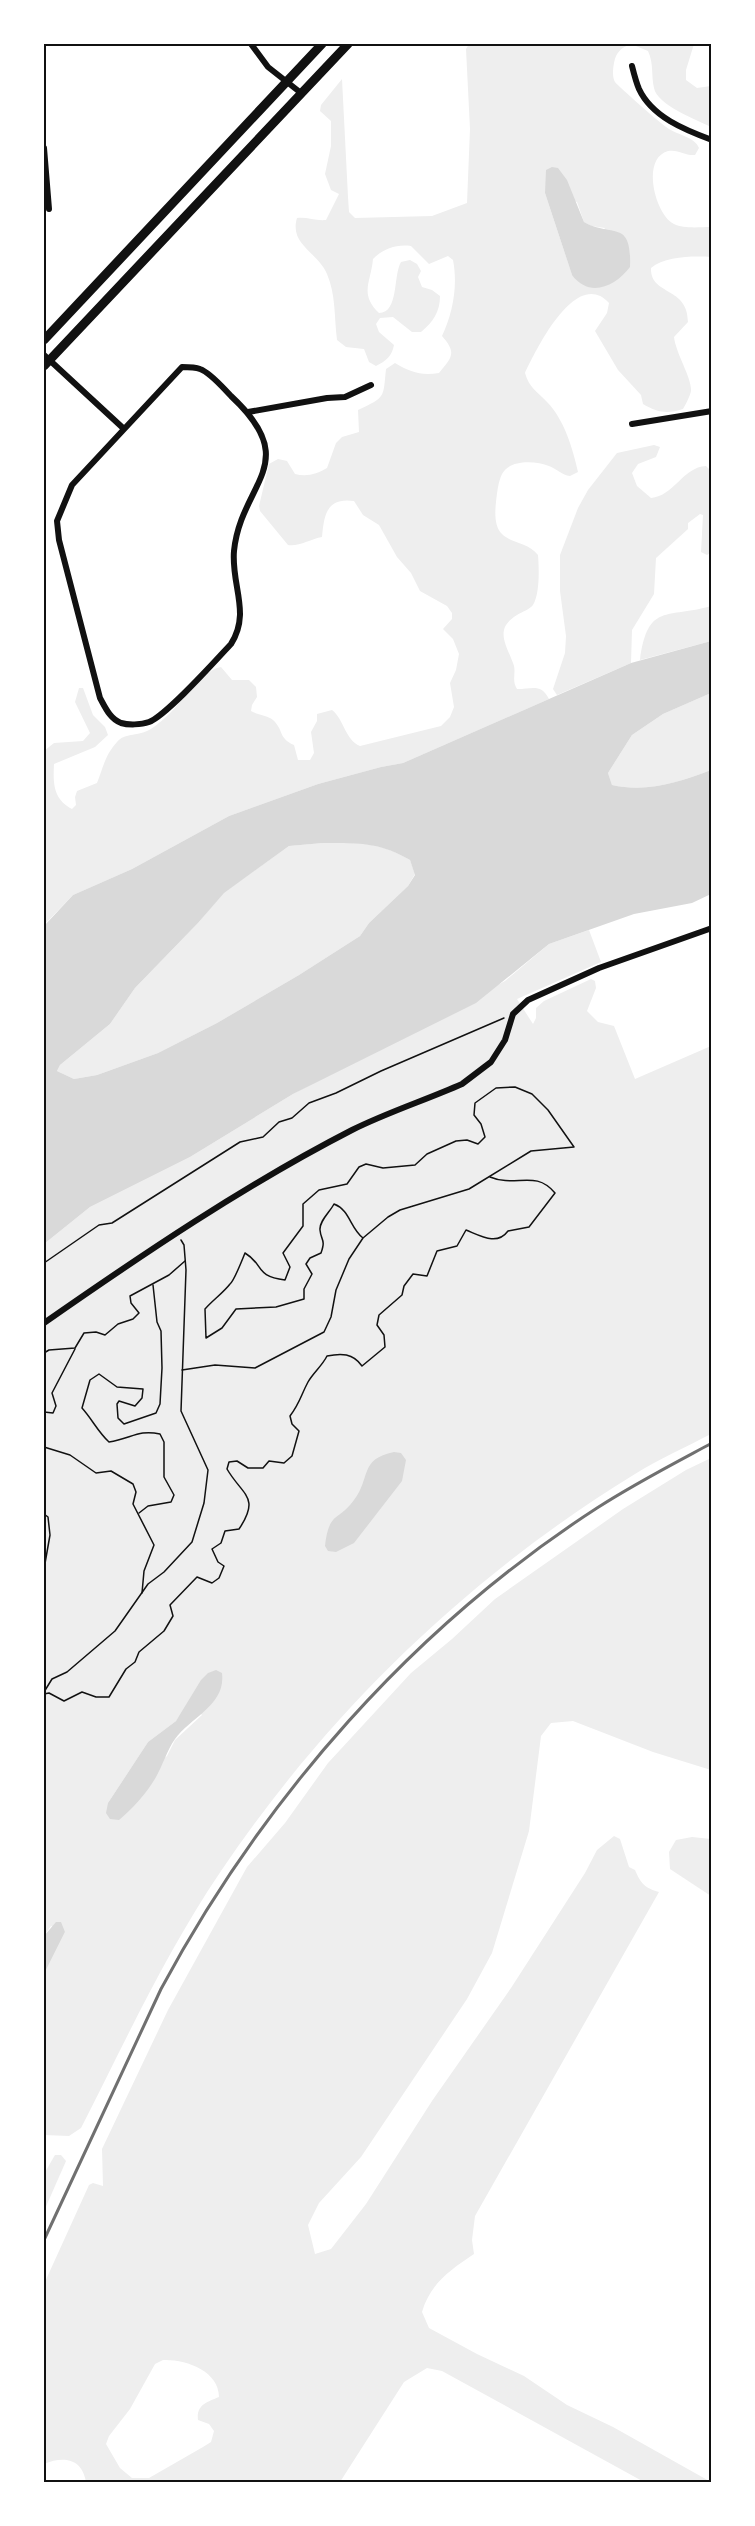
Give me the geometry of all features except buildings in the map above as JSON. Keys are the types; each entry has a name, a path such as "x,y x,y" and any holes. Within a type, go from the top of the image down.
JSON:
{"main road":[{"path":"44,340 322,44"},
{"path":"45,360 348,44"}],"street":[{"path":"251,44 268,67 301,93"},
{"path":"632,66 639,90 658,114 690,132 711,140"},
{"path":"44,148 49,209"},
{"path":"45,360 123,428"},
{"path":"182,367 201,369 248,412 266,442 265,468 235,540 232,565 241,618 239,632 231,644 164,711 149,722 133,724 120,722 109,714 100,698 59,540 57,521 72,485 123,428 182,367"},
{"path":"248,412 345,397 371,385"},
{"path":"632,424 711,411"},
{"path":"44,1323 177,1234 296,1162 355,1129 451,1089 476,1076 498,1053 506,1040 513,1014 528,1000 599,968 711,928"}],"path":[{"path":"44,1263 99,1225 112,1223 240,1142 263,1137 279,1122 292,1118 309,1103 513,1014"},
{"path":"182,1370 216,1365 255,1368 324,1332 331,1317 336,1290 349,1259 363,1238 400,1210 469,1189 531,1151 574,1148 548,1110 532,1094 514,1088 496,1088 475,1103 474,1115 481,1124 485,1137 478,1144 467,1140 456,1141 426,1154 415,1165 383,1168 366,1164 359,1167 347,1184 319,1190 303,1204 303,1226 282,1252 290,1267 285,1280 269,1278 258,1269 253,1258 245,1253 241,1264 234,1272 233,1281 205,1309 206,1338 222,1328 236,1309 276,1307 304,1299 304,1288 312,1274 306,1264 310,1258 321,1253 325,1244 320,1230 323,1220 334,1204 345,1210 355,1231 363,1238"},
{"path":"177,1234 184,1245 186,1260 181,1411 208,1470 204,1503 192,1542 164,1572 148,1584 115,1630 67,1672 52,1679 44,1693 49,1693 64,1701 82,1692 96,1697 109,1697 126,1669 135,1662 139,1652 164,1631 173,1616 170,1605 183,1590 197,1577 212,1583 219,1578 224,1566 218,1562 212,1549 221,1543 225,1531 238,1529 246,1519 250,1506 249,1497 227,1468 229,1462 237,1461 248,1468 263,1468 269,1461 284,1463 292,1455 300,1431 292,1424 290,1416 301,1401 308,1382 323,1365 327,1356 346,1354 362,1366 374,1358 385,1347 384,1335 377,1325 379,1315 402,1295 404,1286 413,1274 427,1276 437,1251 457,1246 466,1230 496,1240 503,1238 508,1232 529,1227 555,1193 547,1183 537,1180 499,1181 489,1177"},
{"path":"44,1412 53,1413 56,1406 52,1393 57,1379 65,1372 84,1333 96,1332 105,1335 118,1324 133,1319 139,1313 131,1303 130,1296 153,1285 186,1260"},
{"path":"139,1513 148,1506 171,1502 174,1495 164,1477 164,1442 160,1434 141,1431 127,1439 109,1442 99,1434 93,1420 82,1408 90,1380 99,1374 117,1387 142,1389 142,1398 135,1406 119,1401 117,1404 118,1418 124,1424 156,1413 160,1404 162,1368 161,1331 157,1322 153,1285"},
{"path":"44,1353 49,1350 75,1348"},
{"path":"44,1447 70,1455 96,1473 111,1471 123,1476 133,1484 135,1492 133,1503 154,1545 144,1571 142,1594"},
{"path":"44,1514 48,1517 50,1534 44,1569"}],"shaded area":[{"path":"469,44 631,44 616,56 613,70 615,82 665,126 690,139 699,148 695,155 668,151 659,156 653,176 657,199 667,219 674,224 711,227 711,257 672,259 651,268 652,277 656,283 676,296 686,310 688,322 674,337 691,386 683,409 663,412 643,404 641,395 618,370 595,331 607,313 609,303 596,295 584,296 571,303 559,316 538,347 525,373 531,386 553,409 563,426 578,472 570,476 544,464 531,462 511,466 502,474 495,510 499,531 538,555 538,587 533,605 510,620 504,631 505,643 514,666 514,682 517,689 539,689 549,699 403,763 318,784 229,816 132,869 73,895 44,925 44,751 54,743 83,741 90,733 75,702 79,688 83,688 93,715 105,727 108,735 95,747 54,764 54,784 58,795 72,809 76,805 77,791 97,783 107,757 120,739 155,727 198,681 221,667 232,680 249,680 256,687 257,697 251,711 273,720 283,737 294,745 298,760 310,760 314,753 311,732 317,721 317,714 332,710 351,739 360,746 441,726 450,717 454,707 450,683 456,670 459,654 453,639 443,629 452,619 452,613 447,606 420,591 411,573 397,557 379,525 363,515 354,501 337,502 328,510 322,537 288,545 260,511 259,506 269,464 278,459 287,461 295,474 304,475 327,468 336,443 342,437 359,432 358,410 374,402 381,395 386,369 395,363 416,372 439,373 450,359 450,347 442,336 454,299 453,260 448,256 429,264 411,246 390,248 373,259 368,294 369,300 379,313 390,307 401,262 410,260 417,264 421,271 418,277 422,287 440,296 435,316 421,332 412,332 393,317 380,318 376,324 379,332 394,345 388,358 376,366 369,362 364,349 346,347 337,340 330,282 323,266 301,242 296,227 297,218 326,220 339,194 331,190 325,174 331,146 331,121 320,111 321,105 342,79 349,212 355,218 432,216 467,203 470,129 466,49","holes":["545,193 577,202 584,222 591,226 605,228 572,275"]},
{"path":"631,44 694,44 686,70 686,80 697,88 711,86 711,127 678,111 657,94 648,51"},
{"path":"552,167 558,168 567,180 584,222 594,227 618,232 624,235 628,242 630,267 610,284 594,288 579,282 572,275 545,193 546,170"},
{"path":"654,445 660,447 656,457 638,464 632,473 637,486 651,498 666,492 691,471 706,466 711,471 711,552 707,555 701,552 703,515 700,514 688,523 688,529 656,558 654,594 632,630 631,663 557,695 553,689 565,653 566,636 560,591 560,555 578,508 588,490 617,453"},
{"path":"711,606 711,641 640,660 648,629 654,621 662,616"},
{"path":"711,641 711,693 663,714 632,735 608,773 612,785 638,788 663,785 711,770 711,894 692,903 634,914 549,944 476,1003 293,1094 190,1157 90,1207 44,1244 44,926 73,895 132,869 229,816 318,784 403,763 631,663","holes":["323,843 368,845 389,850 410,860 415,875 408,886 369,923 360,936 217,1023 158,1053 97,1075 74,1079 57,1071 60,1065 110,1024 135,988 224,893 289,846"]},
{"path":"711,693 711,770 675,782 650,787 612,785 608,773 632,735 663,714"},
{"path":"358,843 388,849 410,860 415,874 408,886 369,923 360,936 217,1023 158,1053 97,1075 74,1079 57,1071 60,1065 110,1024 135,988 198,923 223,893 289,846"},
{"path":"589,930 601,962 517,999 533,1024 536,1018 536,1008 544,1001 591,979 595,981 596,988 587,1011 598,1022 614,1026 635,1079 711,1046 711,1434 635,1474 574,1513 516,1556 407,1650 356,1702 263,1812 221,1871 182,1933 81,2128 69,2136 44,2135 44,1974 65,1932 51,1926 44,1936 44,1244 90,1207 190,1157 293,1094 505,981 549,944","holes":["189,1703 202,1715 175,1740 167,1756 108,1803 148,1742 176,1721"]},
{"path":"401,1453 406,1460 402,1481 354,1543 336,1552 328,1551 325,1546 329,1527 354,1500 370,1464 383,1455"},
{"path":"711,1458 711,1770 653,1752 573,1721 551,1723 541,1736 529,1831 492,1953 467,1999 361,2157 319,2203 308,2225 315,2254 331,2249 366,2204 432,2101 511,1988 585,1873 597,1850 614,1836 620,1839 629,1867 635,1870 644,1885 659,1892 475,2216 472,2240 474,2254 442,2279 430,2293 422,2312 429,2328 524,2376 567,2405 613,2427 711,2482 644,2482 442,2371 427,2368 404,2382 340,2482 86,2482 80,2468 71,2461 58,2460 44,2464 44,2284 89,2185 93,2183 103,2186 102,2149 168,2010 247,1867 285,1823 328,1763 411,1673 495,1599 623,1509 686,1470","holes":["163,2360 172,2360 200,2368 218,2388 219,2397 203,2405 198,2415 198,2420 209,2424 214,2431 211,2442 149,2478 132,2478 120,2468 106,2444 109,2436 130,2409 155,2364"]},
{"path":"216,1670 222,1673 219,1694 206,1710 175,1739 156,1777 139,1800 119,1820 110,1819 106,1813 108,1803 148,1742 176,1721 201,1680 208,1673"},
{"path":"692,1837 711,1839 711,1896 670,1869 669,1852 676,1840"},
{"path":"56,1922 61,1922 65,1932 44,1974 44,1936"},
{"path":"55,2155 61,2155 66,2161 44,2211 44,2174"}],"railway":[{"path":"44,2240 161,1989 202,1918 247,1850 296,1784 349,1721 405,1662 466,1606 530,1555 597,1508 639,1482 712,1443"}]}
